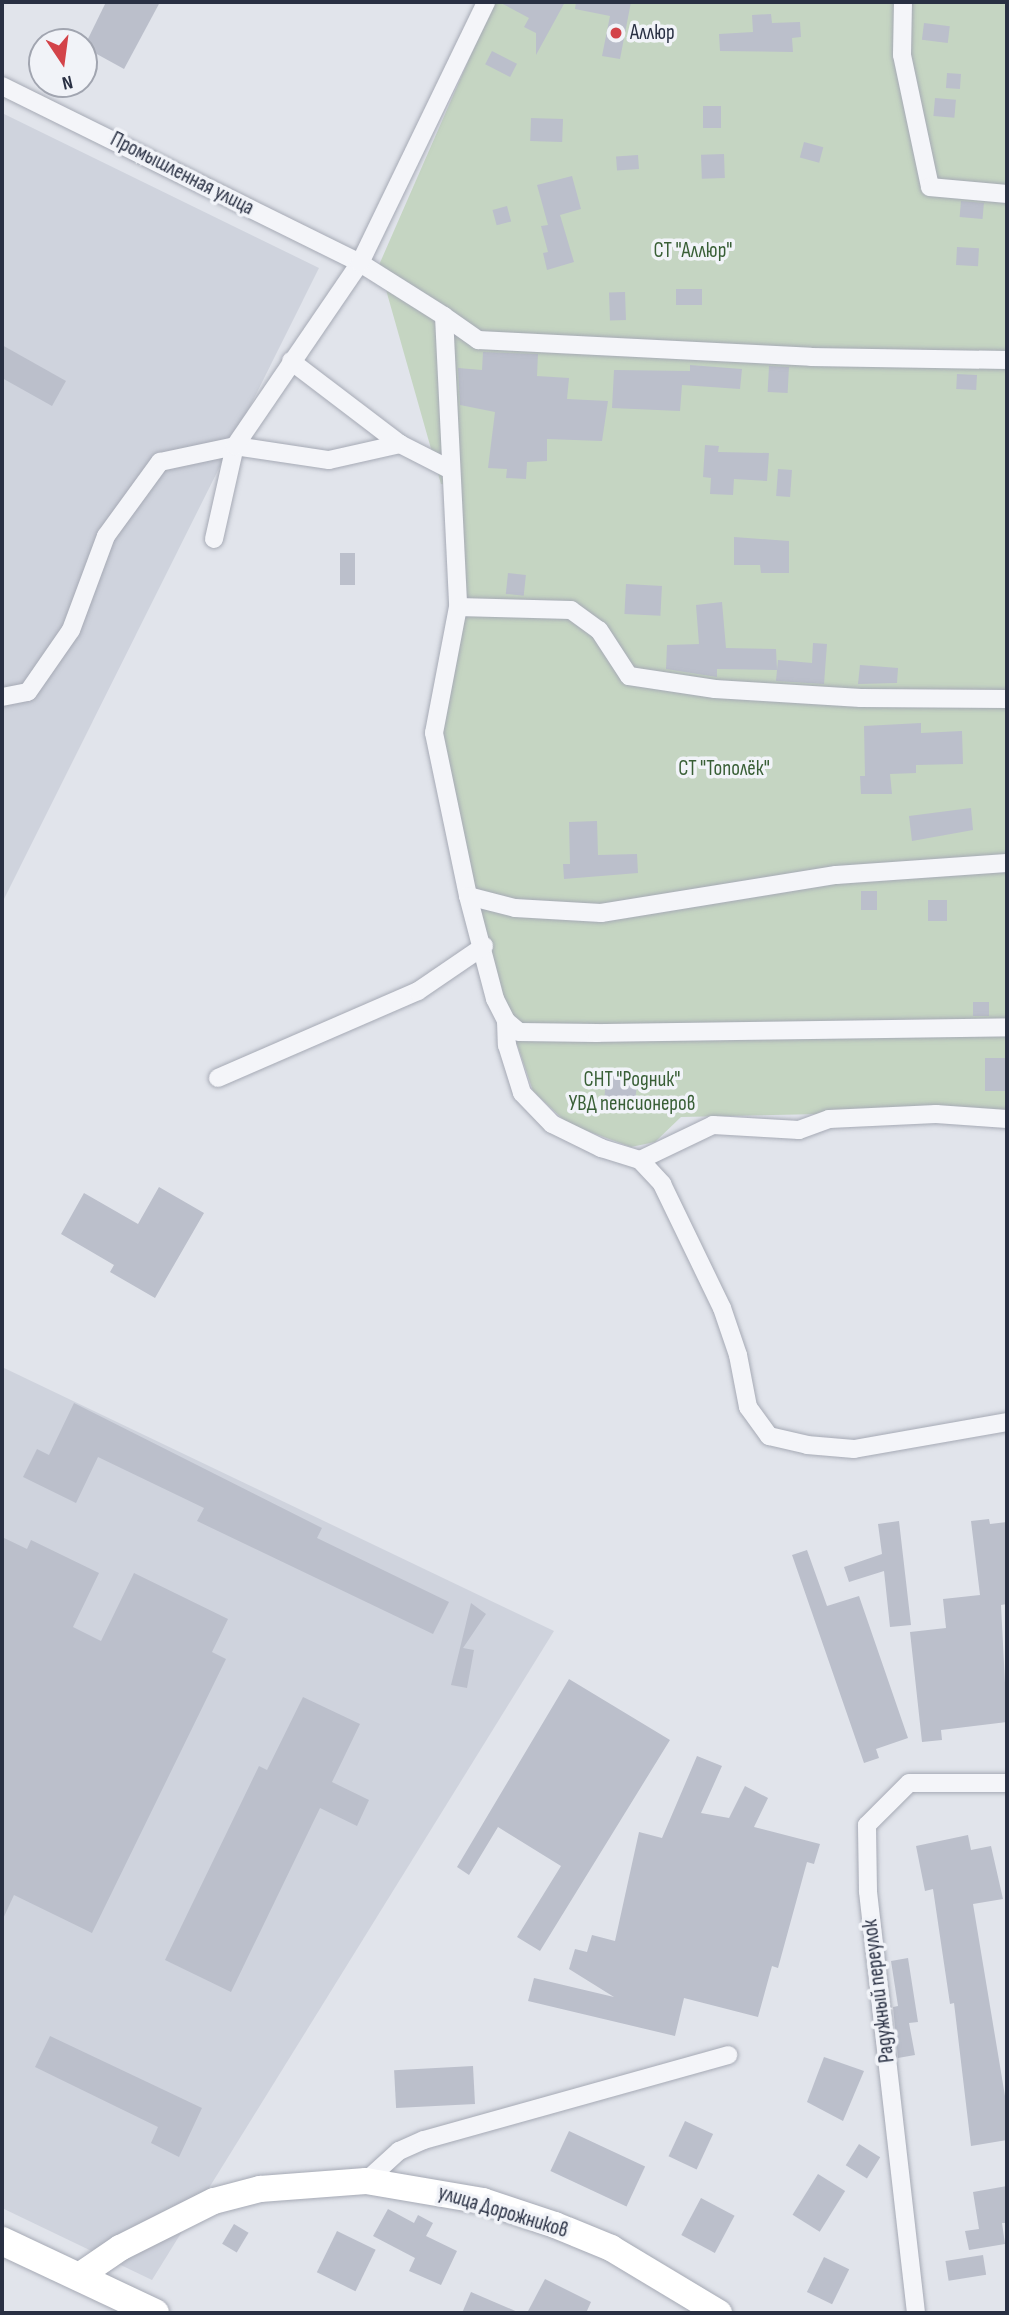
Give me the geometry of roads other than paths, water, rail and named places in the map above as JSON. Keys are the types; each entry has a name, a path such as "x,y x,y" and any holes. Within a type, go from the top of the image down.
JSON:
{"main road":[{"path":"2,2241 155,2313"}],"street":[{"path":"214,539 235,446 360,264 486,2"},
{"path":"904,2 902,55 930,187 1007,194"},
{"name":"Промышленная улица","path":"2,86 360,264 478,340 811,357 1007,360"},
{"path":"444,316 458,607 434,733 468,896 484,946 495,999 506,1021 519,1032 597,1033 1007,1027"},
{"path":"291,361 400,444 451,470"},
{"path":"2,697 27,692 71,630 107,536 160,462 235,446 329,460 400,444"},
{"path":"458,607 571,610 599,630 629,676 715,689 848,698 1007,699"},
{"path":"468,896 515,908 601,913 836,875 1007,863"},
{"path":"218,1078 418,991 484,946"},
{"path":"506,1021 507,1045 522,1093 552,1124 601,1148 640,1160 662,1184 722,1308 748,1407 769,1436 807,1445 854,1449 1007,1422"},
{"path":"640,1160 713,1125 799,1130 829,1119 936,1114 1007,1119"},
{"name":"Радужный переулок","path":"916,2313 868,1891 867,1825 909,1783 1007,1783"},
{"path":"366,2181 399,2151 424,2140 728,2055"},
{"name":"улица Дорожников","path":"79,2276 130,2242 214,2201 261,2189 366,2181 483,2202 555,2225 611,2248 719,2313"}],"place":[{"name":"Аллюр","path":"616,33"}],"park label":[{"name":"СТ \"Аллюр\"","path":"693,251"},
{"name":"СТ \"Тополёк\"","path":"724,769"},
{"name":"СНТ \"Родник\" УВД пенсионеров","path":"632,1092"}]}
